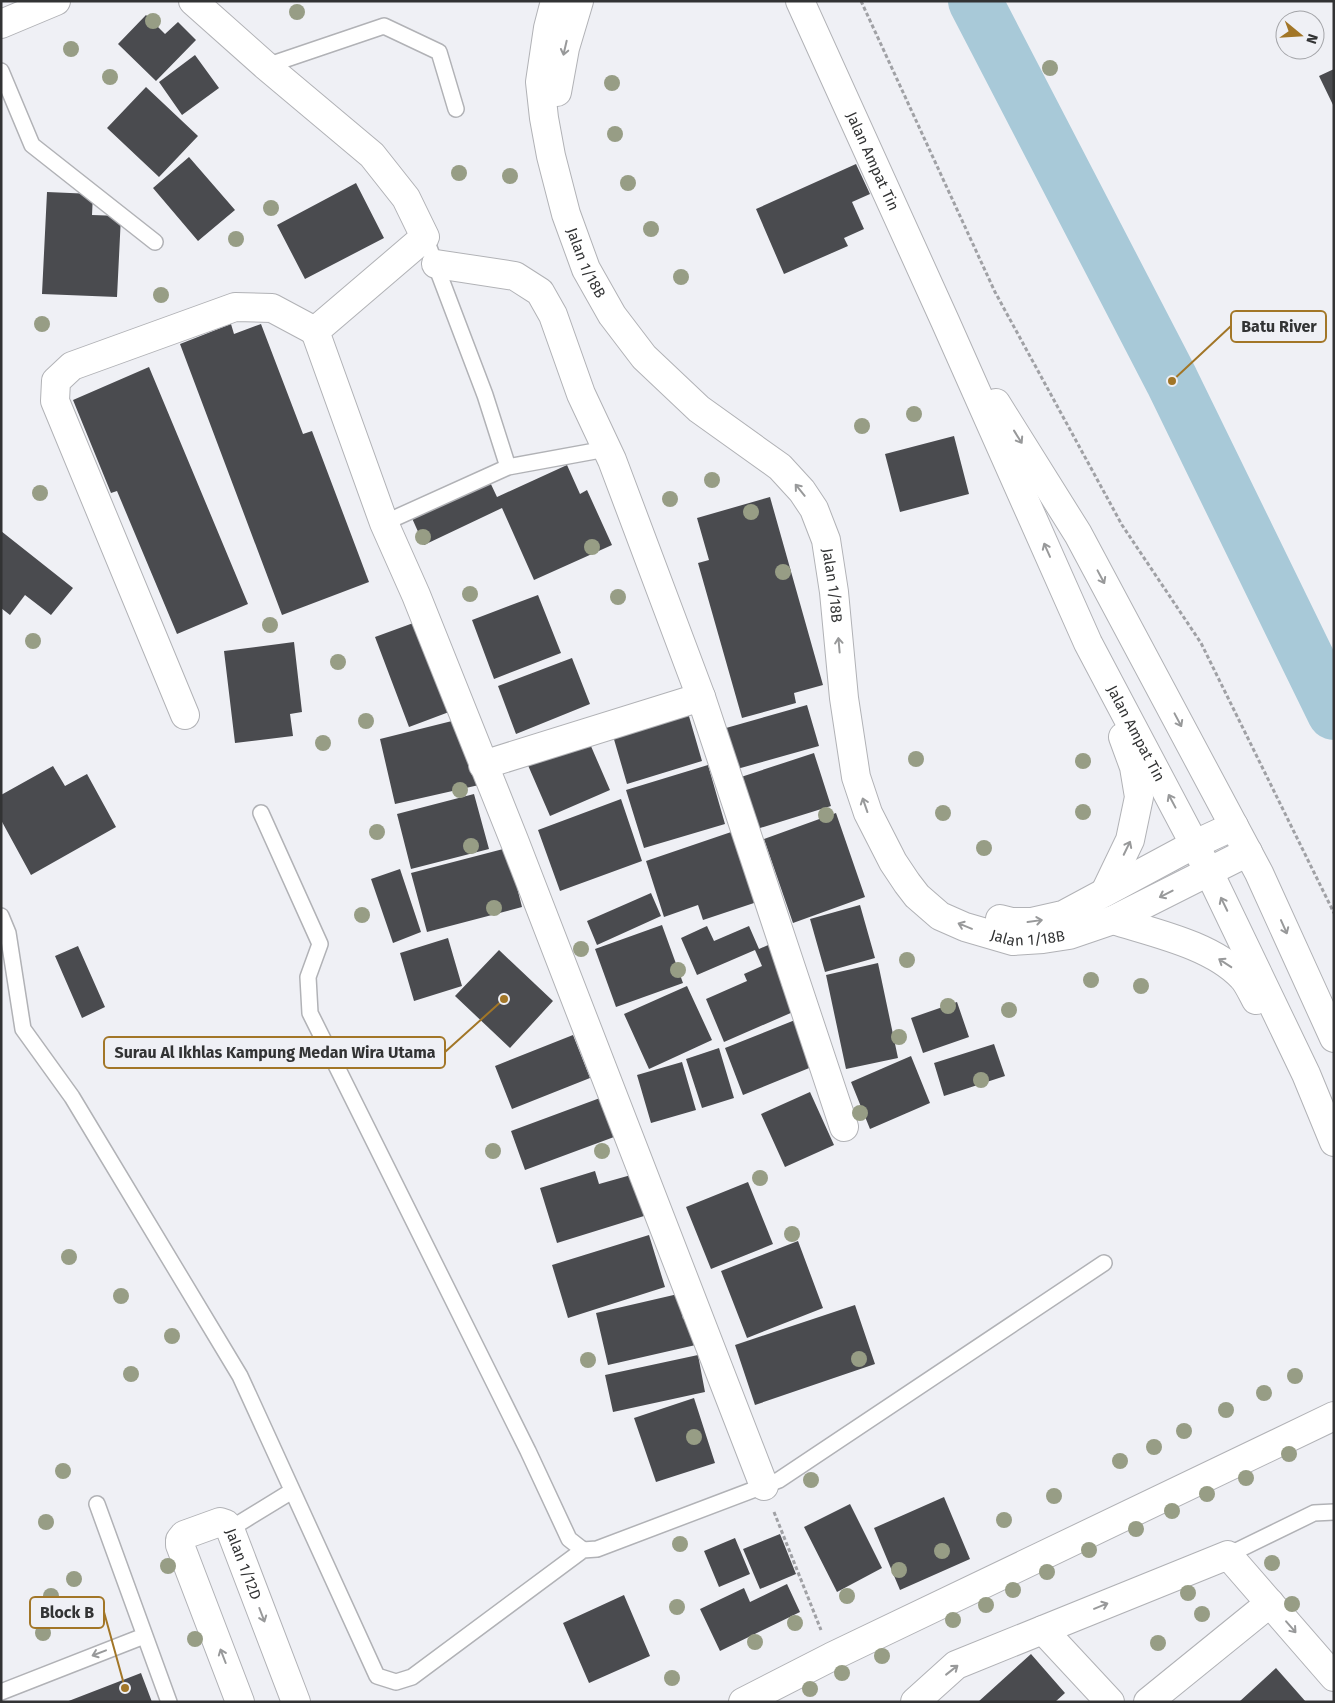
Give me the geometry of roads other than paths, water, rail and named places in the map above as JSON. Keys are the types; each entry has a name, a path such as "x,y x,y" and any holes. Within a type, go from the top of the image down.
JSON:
{"street":[{"path":"1,24 56,1"},
{"path":"194,1 266,66 372,154 406,198 425,237 315,331"},
{"name":"Jalan 1/18B","path":"555,1 548,28 540,82 544,118 551,156 566,214 586,269 612,315 644,357 699,409 780,467 802,491 814,509 828,549 844,698 856,777 868,813 893,862 917,896 940,916 989,935 1013,941 1043,939 1069,935 1113,920 1248,852"},
{"name":"Jalan 1/18B","path":"580,1 565,48 557,92 560,122 567,150 586,220 601,262 627,309 656,345 711,395 792,454 816,480 830,500 844,535 852,590 862,696 873,772 885,807 908,854 930,883 950,900 972,910 1012,922 1032,922 1063,915 1195,844 1234,826"},
{"name":"Jalan Ampat Tin","path":"800,1 1088,643 1209,872 1306,1074 1329,1132"},
{"path":"436,264 514,276 540,292 553,315 580,394 606,449 701,696 844,1127"},
{"path":"185,715 55,401 56,381 72,366 235,307 272,308 315,331 384,523 416,595 484,765 764,1486"},
{"name":"Jalan Ampat Tin","path":"945,321 1078,534 1260,873 1334,1038"},
{"path":"1088,643 1134,767 1139,798 1130,840 1105,892"},
{"path":"484,765 701,696"},
{"path":"1113,920 1174,939 1201,950 1227,963 1244,978 1329,1132"},
{"path":"743,1702 831,1657 1334,1416"},
{"name":"Jalan 1/12D","path":"240,1702 180,1545 180,1540 184,1535 220,1522 226,1524 230,1529 296,1702"},
{"path":"915,1702 956,1665 1228,1555 1334,1677"},
{"path":"1148,1702 1270,1603"},
{"path":"1043,1630 1110,1702"}],"lane":[{"path":"266,66 384,26 439,52 456,109"},
{"path":"1,71 32,145 155,242"},
{"path":"425,237 485,395 508,467"},
{"path":"384,523 508,467 606,449"},
{"path":"261,813 320,944 308,977 310,1013 528,1450 569,1538 583,1550"},
{"path":"1,916 8,933 23,1029 72,1097 240,1376 377,1676 396,1682 412,1677 583,1550 597,1549 779,1480 1104,1263"},
{"path":"230,1529 292,1491"},
{"path":"97,1504 169,1702"},
{"path":"1228,1555 1314,1513 1334,1512"},
{"path":"1,1692 144,1636"}],"waterway":[{"path":"975,1 1172,381 1334,713"}],"place":[{"name":"Batu River","path":"1172,381"},
{"name":"Surau Al Ikhlas Kampung Medan Wira Utama","path":"504,999"},
{"name":"Block B","path":"125,1688"}]}
